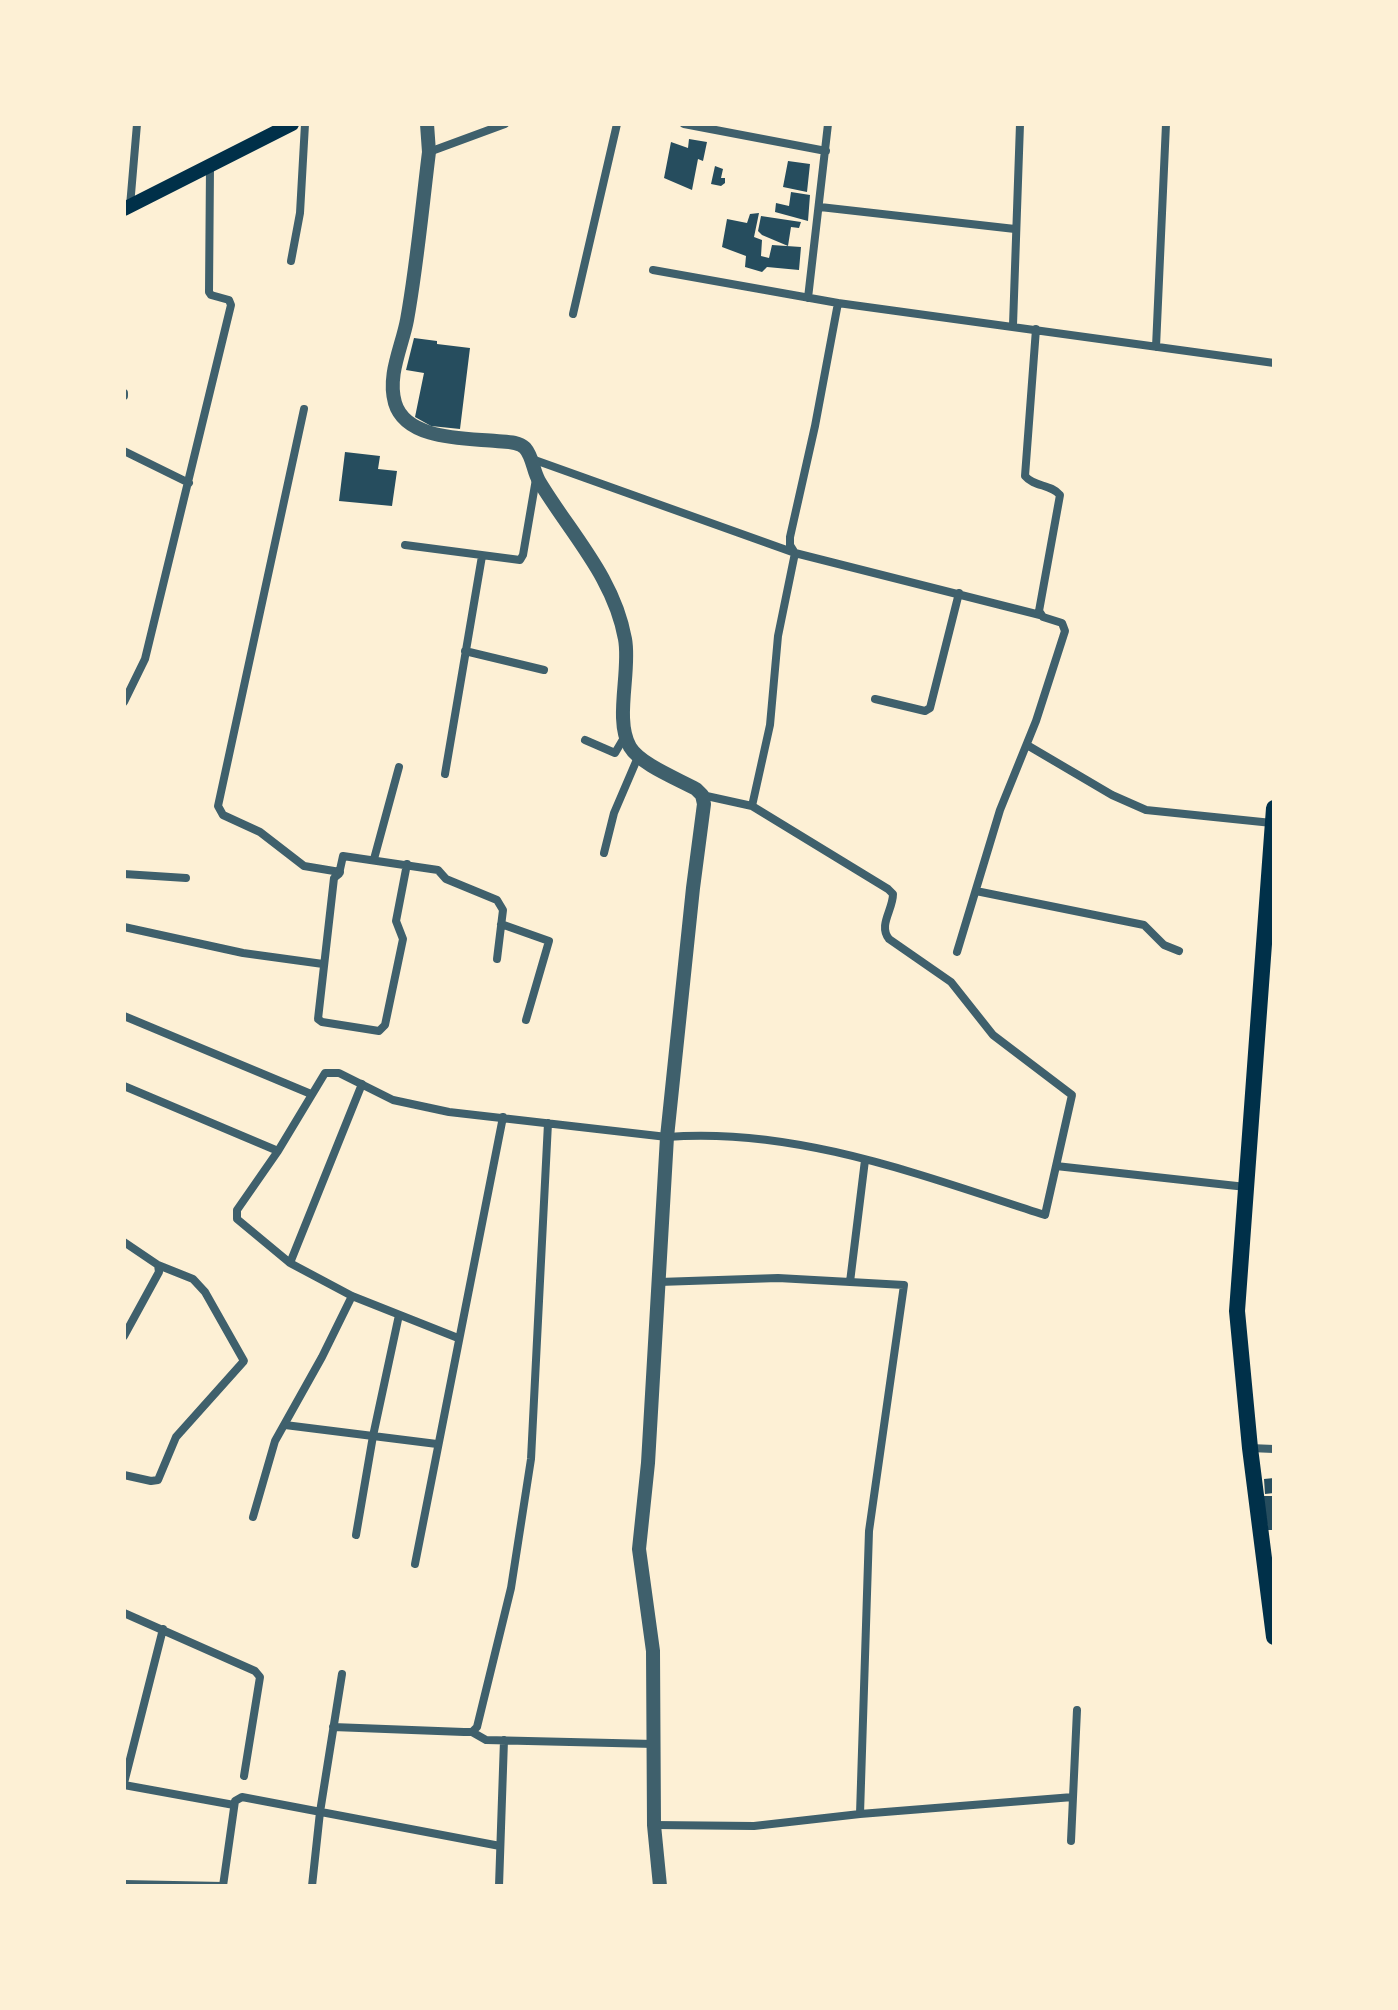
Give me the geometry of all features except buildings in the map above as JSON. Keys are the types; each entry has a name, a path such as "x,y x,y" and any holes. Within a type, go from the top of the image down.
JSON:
{"main road":[{"path":"127,208 292,124"},
{"path":"1274,808 1237,1311 1250,1448 1274,1637"}],"street":[{"path":"127,208 137,124"},
{"path":"291,261 300,213 305,124"},
{"path":"427,124 429,152 406,322 396,358 394,400 399,414 410,425 460,438 517,443 526,449 537,478 599,568 617,611 626,641 625,735 629,747 638,757 702,795 752,806 888,889 893,894 893,904 884,924 889,939 951,982 993,1035 1072,1095 1045,1215 865,1160 757,1137 704,1134 667,1137 449,1112 393,1100 331,1071 325,1073 235,1215 237,1219 290,1263 352,1296 458,1338"},
{"path":"429,152 505,124"},
{"path":"573,314 617,124"},
{"path":"684,124 826,151"},
{"path":"808,298 828,124"},
{"path":"1013,325 1020,124"},
{"path":"1156,347 1166,124"},
{"path":"124,702 145,659 231,305 229,300 209,292 210,167"},
{"path":"820,207 1015,229"},
{"path":"653,270 838,303 1274,363"},
{"path":"752,806 770,725 778,636 795,553 790,537 838,303"},
{"path":"1036,329 1025,476 1032,482 1053,488 1060,495 1039,605 1040,615"},
{"path":"304,409 218,806 223,815 260,832 304,866 340,872"},
{"path":"124,451 189,483"},
{"path":"531,459 795,553 959,593 1062,623 1065,631 1027,745 1000,810 957,952"},
{"path":"405,545 520,560 537,478"},
{"path":"445,774 482,556"},
{"path":"875,699 928,710 959,593"},
{"path":"465,651 544,670"},
{"path":"585,740 615,753 625,735"},
{"path":"1027,745 1112,795 1146,810 1273,823"},
{"path":"604,853 614,813 638,757"},
{"path":"374,859 399,767"},
{"path":"660,1886 654,1825 653,1651 639,1549 648,1463 667,1137 693,888 704,817 702,795"},
{"path":"407,864 396,921 403,939 383,1028 379,1031 318,1019 334,878 340,872 343,856 374,859 407,864 438,870 446,879 497,900 503,910 497,959"},
{"path":"124,874 186,878"},
{"path":"976,891 1144,925 1164,945 1179,951"},
{"path":"501,924 549,941 526,1020"},
{"path":"124,927 243,953 323,964"},
{"path":"124,1016 311,1094"},
{"path":"290,1263 362,1084"},
{"path":"124,1086 278,1151"},
{"path":"415,1564 503,1117"},
{"path":"472,1732 477,1727 511,1588 531,1459 548,1123"},
{"path":"850,1282 865,1160"},
{"path":"1056,1166 1246,1187"},
{"path":"124,1242 158,1265 193,1279 205,1292 244,1361 176,1437 158,1480 124,1475"},
{"path":"124,1336 156,1278 158,1265"},
{"path":"659,1282 778,1278 904,1285 869,1531 860,1814"},
{"path":"253,1517 275,1441 352,1296"},
{"path":"356,1535 399,1315"},
{"path":"285,1425 437,1444"},
{"path":"1250,1448 1274,1449"},
{"path":"124,1613 255,1671 260,1677 244,1776"},
{"path":"163,1629 124,1784 234,1805"},
{"path":"312,1886 320,1812 342,1674"},
{"path":"1071,1841 1077,1710"},
{"path":"654,1825 754,1826 1073,1797 1076,1725"},
{"path":"333,1727 472,1732 482,1739 654,1744"},
{"path":"499,1886 504,1740"},
{"path":"124,1884 223,1886 234,1805 242,1797 500,1846"}]}
